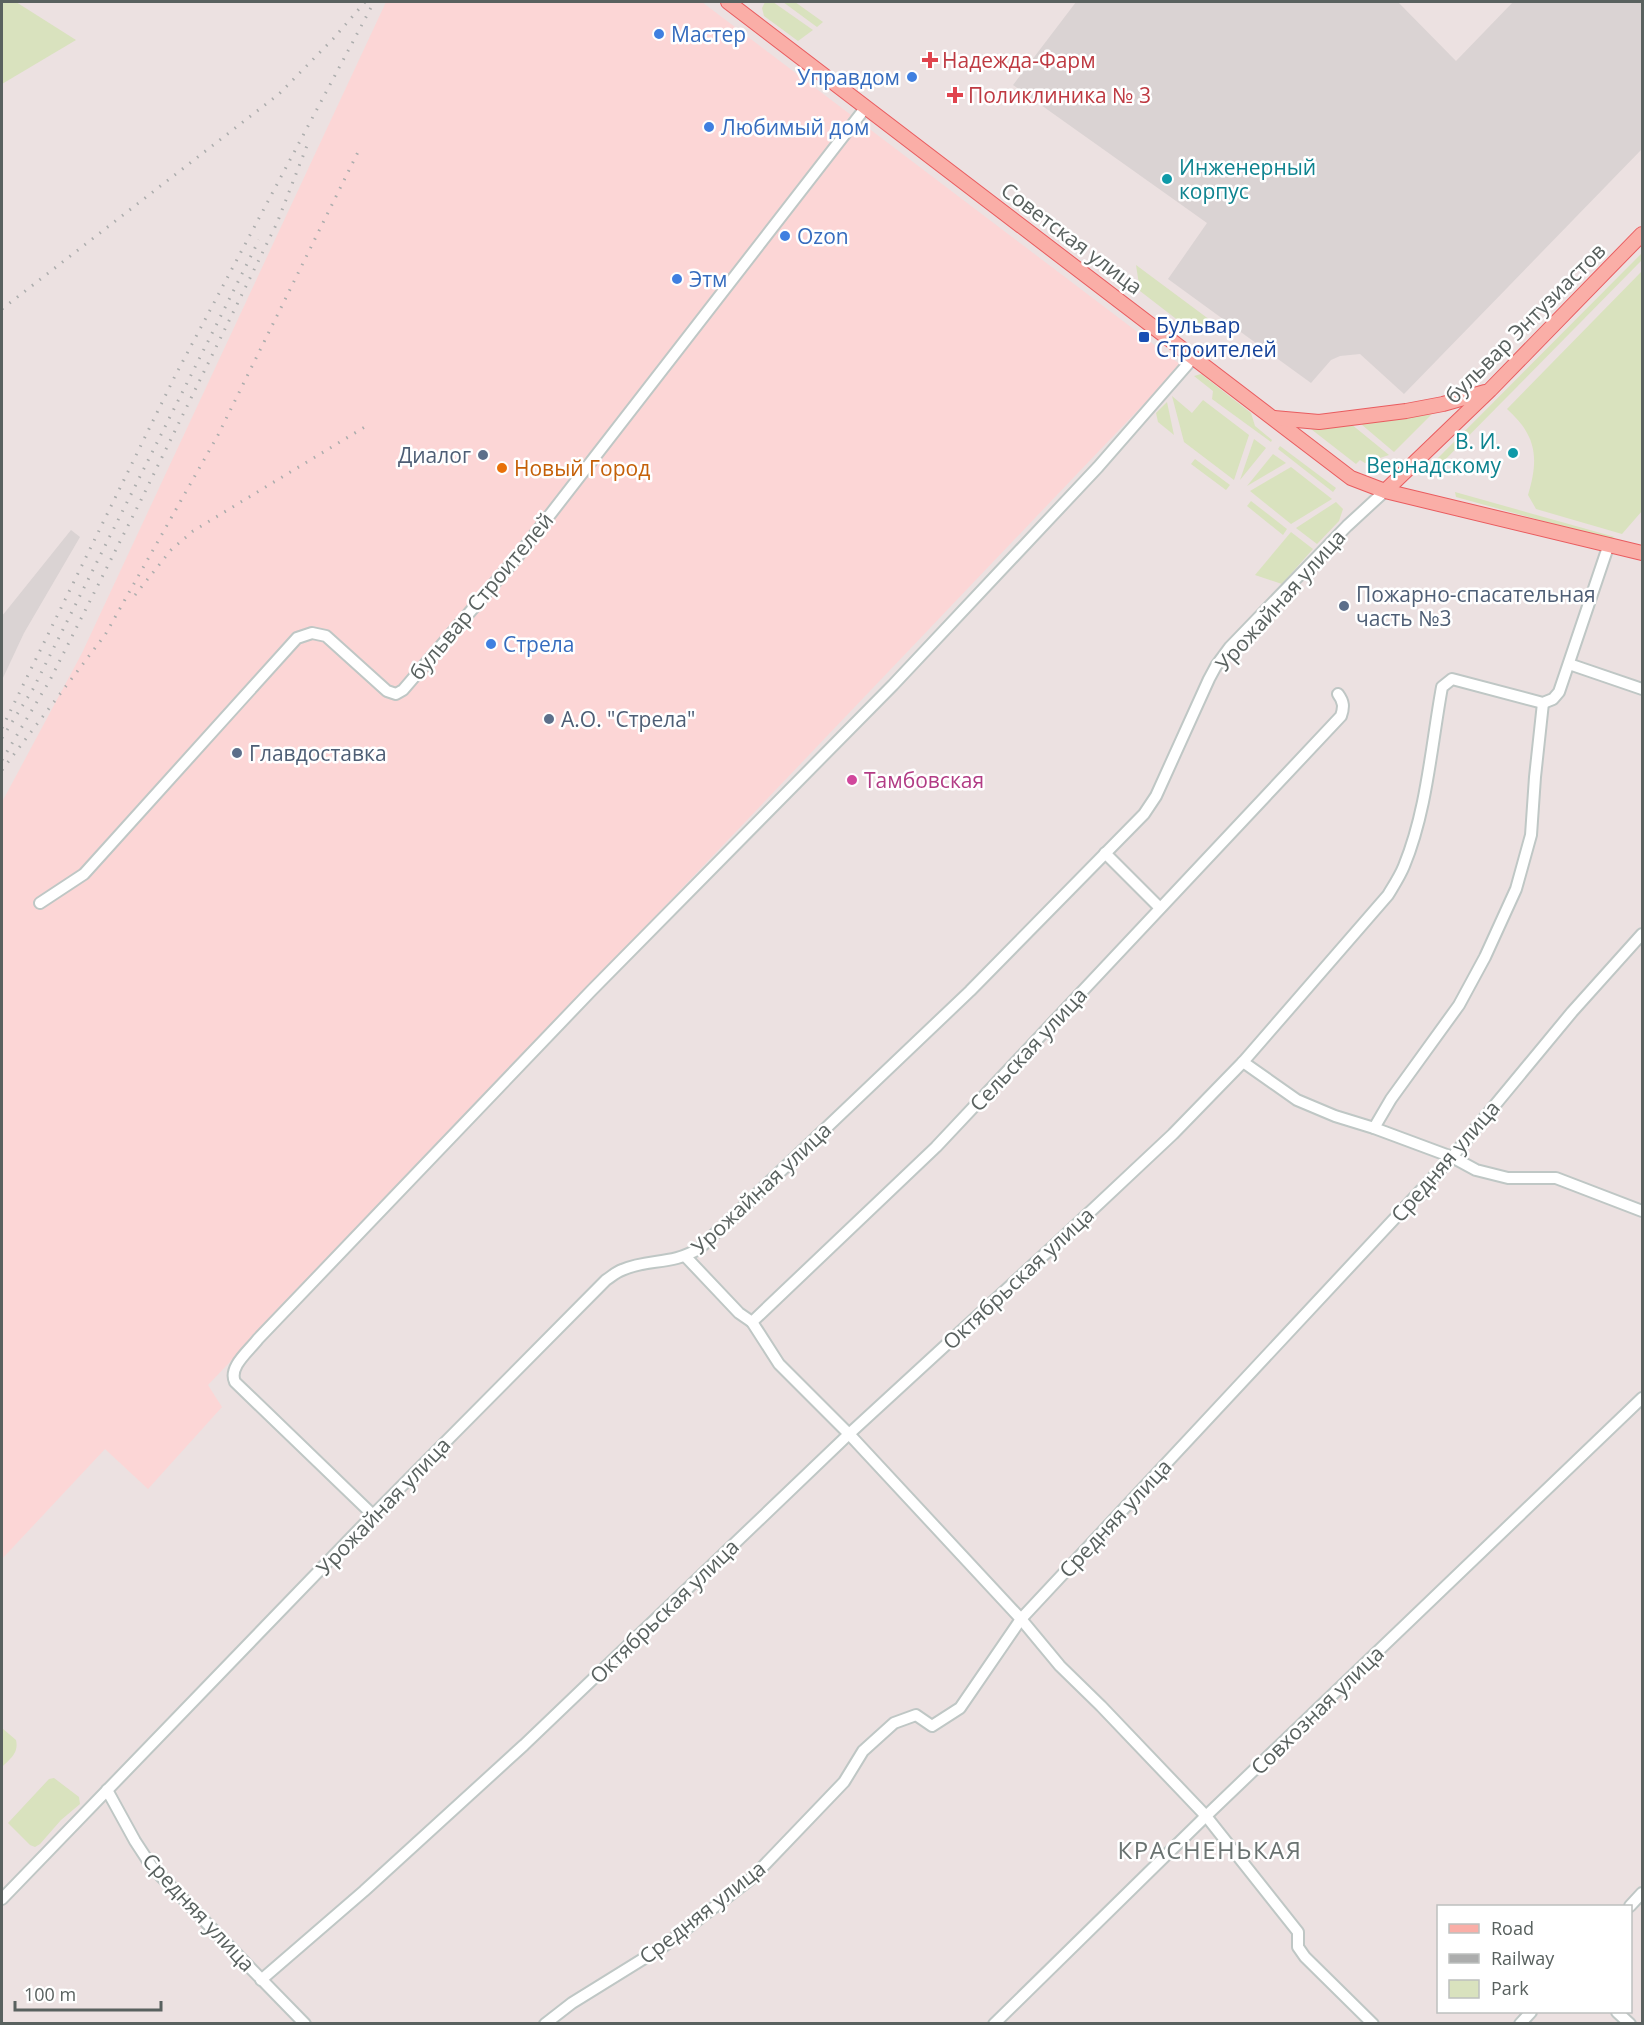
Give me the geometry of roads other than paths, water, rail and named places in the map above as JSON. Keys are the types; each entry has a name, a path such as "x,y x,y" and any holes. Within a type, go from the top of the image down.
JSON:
{"main road":[{"name":"Советская улица","path":"728,2 1351,478 1385,491 1642,553"},
{"name":"бульвар Энтузиастов","path":"1385,491 1490,390 1642,234"},
{"path":"1274,418 1319,422 1406,411 1459,400 1490,390"}],"street":[{"name":"бульвар Строителей","path":"40,903 84,874 297,638 312,633 326,636 387,691 396,694 403,690 518,556 702,315 866,106"},
{"path":"373,1515 235,1382 234,1369 258,1339 591,991 893,685 1098,467 1194,357"},
{"name":"Урожайная улица","path":"2,1899 373,1515 606,1280 621,1270 686,1257 700,1248 946,1014 1144,814 1156,796 1209,679 1230,647 1347,526 1385,491"},
{"path":"1374,1128 1391,1099 1460,1005 1516,889 1531,835 1543,703 1553,699 1559,692 1609,544"},
{"path":"1569,664 1642,689"},
{"name":"Октябрьская улица","path":"261,1980 364,1891 524,1745 849,1434 1173,1134 1243,1062 1388,895 1403,869 1418,820 1442,687 1447,682 1452,679 1543,703"},
{"name":"Сельская улица","path":"752,1322 936,1147 1341,716 1344,709 1343,701 1338,694"},
{"path":"1105,853 1160,908"},
{"name":"Средняя улица","path":"544,2024 572,2003 664,1946 752,1878 844,1782 863,1751 894,1723 916,1715 932,1726 960,1708 1021,1619 1452,1157 1572,1012 1642,934"},
{"path":"1243,1062 1297,1100 1335,1116 1452,1157 1476,1170 1508,1178 1556,1178 1642,1211"},
{"path":"686,1257 739,1313 752,1322 779,1364 849,1434 1021,1619 1060,1666 1206,1816 1298,1932 1298,1947 1305,1957 1373,2024"},
{"name":"Совхозная улица","path":"994,2024 1206,1816 1642,1398"},
{"name":"Средняя улица","path":"107,1790 152,1867 304,2024"},
{"path":"1631,1905 1642,1893"},
{"path":"1618,2013 1630,2024"}],"railway":[{"path":"2,309 279,94 333,39 365,2"},
{"path":"2,728 175,376 374,2"},
{"path":"2,760 50,680 141,500 277,223 308,143"},
{"path":"2,770 105,635 218,435 358,152"},
{"path":"2,738 33,689 259,240"},
{"path":"135,595 171,550 193,531 368,425"}],"place":[{"name":"Мастер","path":"659,34"},
{"name":"Надежда-Фарм","path":"930,60"},
{"name":"Управдом","path":"912,77"},
{"name":"Поликлиника № 3","path":"955,95"},
{"name":"Любимый дом","path":"709,127"},
{"name":"Инженерный корпус","path":"1167,179"},
{"name":"Ozon","path":"785,236"},
{"name":"Этм","path":"677,279"},
{"name":"Бульвар Строителей","path":"1144,337"},
{"name":"В. И. Вернадскому","path":"1513,453"},
{"name":"Диалог","path":"483,455"},
{"name":"Новый Город","path":"502,468"},
{"name":"Пожарно-спасательная часть №3","path":"1344,606"},
{"name":"Стрела","path":"491,644"},
{"name":"А.О. \"Стрела\"","path":"549,719"},
{"name":"Главдоставка","path":"237,753"},
{"name":"Тамбовская","path":"852,780"}],"district":[{"name":"КРАСНЕНЬКАЯ","path":"1210,1849"}]}
